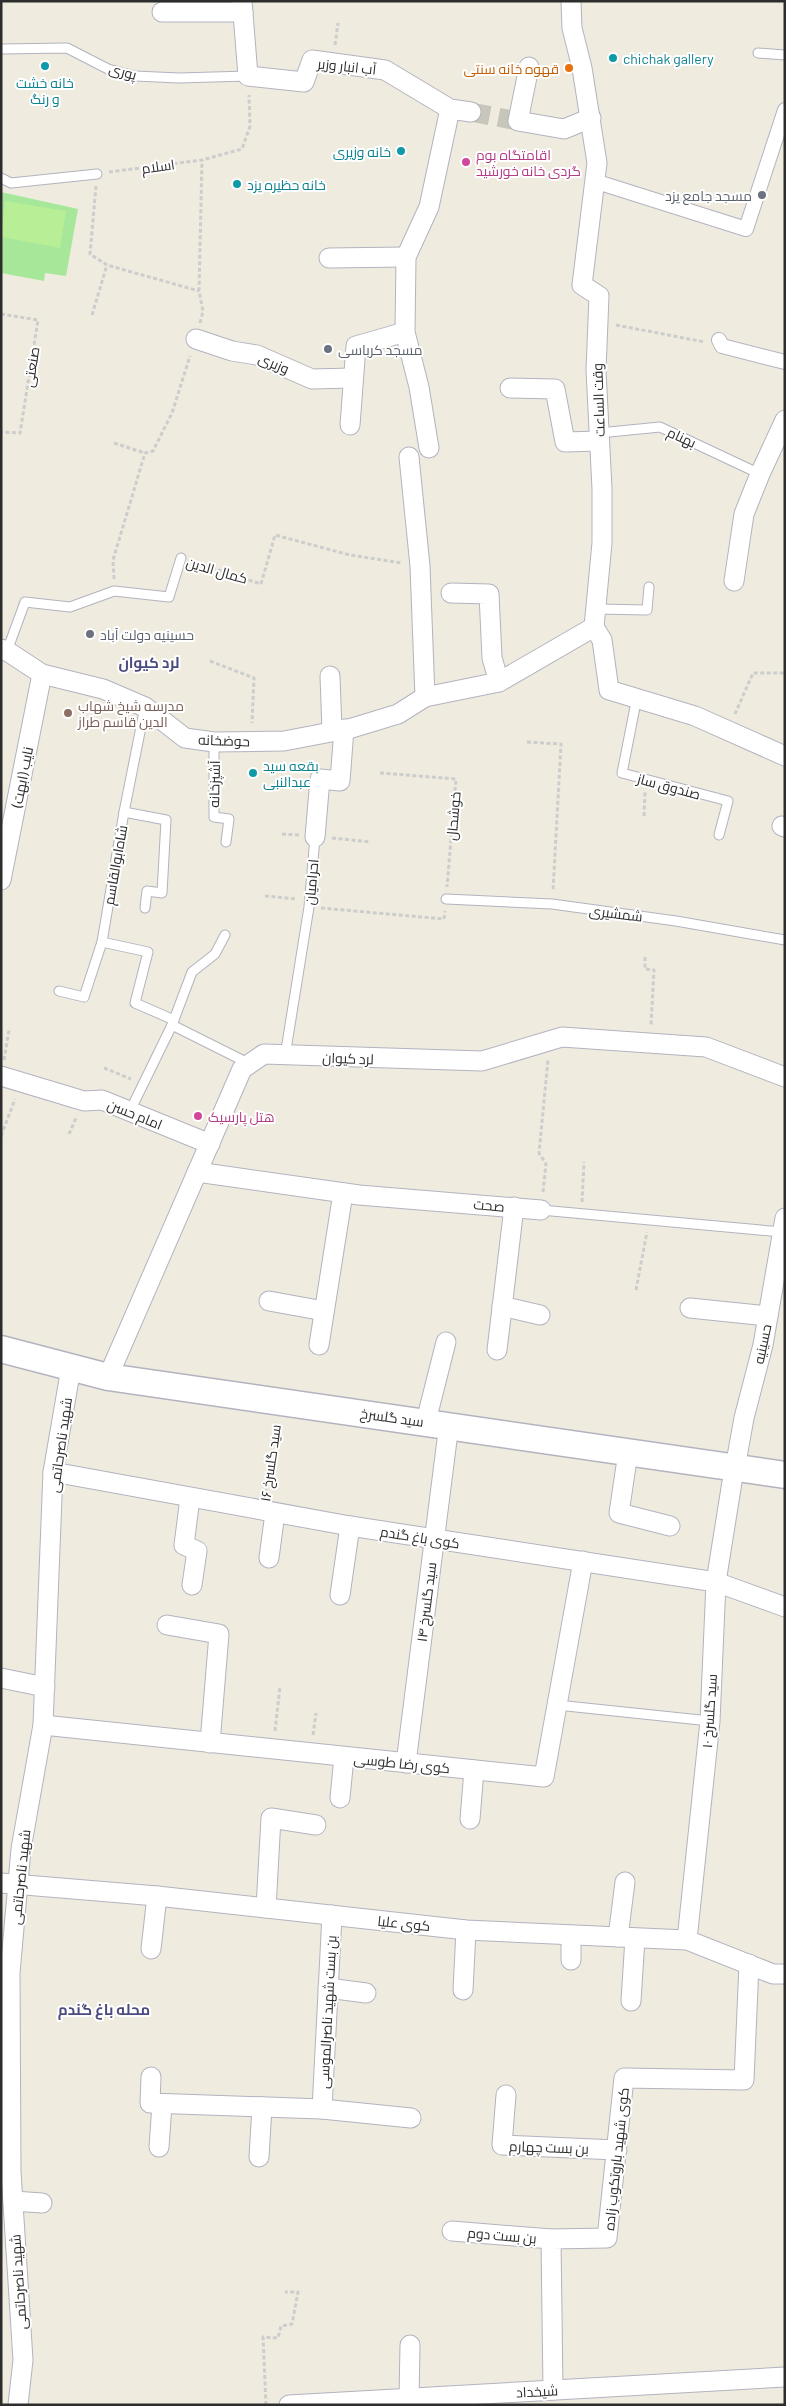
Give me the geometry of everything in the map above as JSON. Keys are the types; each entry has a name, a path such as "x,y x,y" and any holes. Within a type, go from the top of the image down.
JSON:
{"main road":[{"name":"سید گلسرخ","path":"1,1349 70,1375"},
{"name":"سید گلسرخ","path":"1,1364 70,1375 277,1415 626,1466 734,1475 785,1475"},
{"name":"سید گلسرخ","path":"105,1383 426,1421 734,1475 785,1490"}],"street":[{"name":"وقت الساعت","path":"572,1 572,28 586,66 597,163 582,285 599,296 596,370 602,543 595,618"},
{"path":"162,12 243,7 248,76"},
{"name":"آب انبار وزیر","path":"248,76 304,82 312,60 385,70 450,109"},
{"path":"529,67 518,121 564,129 591,118"},
{"path":"429,448 419,387 404,332 406,257 430,207 450,109 471,112"},
{"path":"594,181 746,229 785,110"},
{"path":"329,258 406,257"},
{"path":"350,425 352,378 356,346 404,332"},
{"name":"وزیری","path":"196,339 232,352 257,355 312,379 352,378"},
{"path":"721,343 785,362"},
{"path":"510,388 555,388 565,442 599,437"},
{"path":"734,581 744,514 785,420"},
{"path":"409,457 420,566 435,592 425,697 499,682 595,618 602,640 609,690 695,716 785,756"},
{"path":"435,592 489,594 492,658 499,682"},
{"name":"حوضخانه","path":"4,650 42,674 103,689 146,707 185,738 214,742 284,741 338,730 398,714 425,697"},
{"name":"نایب (ابهت)","path":"1,880 42,674"},
{"path":"330,676 338,730"},
{"name":"احرامیان","path":"315,836 320,779 340,781 338,730"},
{"name":"لرد کیوان","path":"250,1064 264,1054 482,1061 550,1042 562,1036 706,1047 785,1076"},
{"path":"105,1383 242,1069 250,1064"},
{"name":"امام حسن","path":"1,1076 84,1101 102,1100 210,1144"},
{"name":"صحت","path":"197,1172 343,1193 541,1210"},
{"path":"319,1345 343,1193"},
{"path":"497,1350 514,1207"},
{"name":"حسینیه","path":"734,1475 768,1316 784,1225"},
{"path":"270,1301 324,1311"},
{"path":"502,1306 540,1315"},
{"path":"690,1308 768,1316"},
{"path":"426,1421 446,1342"},
{"name":"شهید ناصرحاتمی","path":"18,2405 23,2360 6,2092 10,1973 10,1884 21,1849 42,1725 53,1472 70,1375"},
{"name":"سید گلسرخ ۱۴","path":"406,1763 447,1440"},
{"path":"626,1466 618,1513 670,1526"},
{"name":"کوی باغ گندم","path":"53,1472 190,1498 434,1540 716,1582 785,1607"},
{"name":"سید گلسرخ ۱۰","path":"686,1940 710,1721 716,1582 734,1475"},
{"path":"190,1498 184,1545 197,1551 192,1585"},
{"path":"269,1512 269,1558"},
{"path":"340,1595 350,1526"},
{"name":"کوی رضا طوسی","path":"42,1725 544,1777 583,1561"},
{"path":"167,1625 219,1634 210,1743"},
{"path":"1,1678 45,1687"},
{"path":"340,1798 344,1757"},
{"path":"470,1819 474,1770"},
{"path":"266,1908 271,1818 316,1825"},
{"path":"625,1882 626,1937 631,2001"},
{"name":"کوی علیا","path":"10,1884 157,1896 466,1930 686,1940 774,1974 785,1974"},
{"path":"151,1949 157,1896"},
{"name":"بن بست شهید ناصرالموسی","path":"322,2109 332,1915"},
{"path":"463,1990 466,1930"},
{"path":"571,1935 571,1960"},
{"name":"کوی شهید باروتکوب زاده","path":"552,2239 608,2238 624,2078 744,2080 748,1964"},
{"path":"328,1988 366,1993"},
{"path":"151,2077 150,2103 322,2109 410,2118"},
{"name":"بن بست چهارم","path":"506,2094 502,2145 617,2150"},
{"path":"159,2147 162,2104"},
{"path":"259,2158 262,2107"},
{"path":"13,2201 42,2203"},
{"name":"بن بست دوم","path":"452,2231 552,2239"},
{"path":"552,2239 553,2390"},
{"path":"409,2398 410,2345"},
{"name":"شیخداد","path":"289,2405 409,2398 434,2401 553,2390 785,2377"}],"lane":[{"name":"پوری","path":"1,49 67,48 108,68 135,76 178,78 248,76"},
{"path":"758,53 785,55"},
{"path":"1,178 11,183 97,174"},
{"name":"بهنام","path":"599,437 660,427 760,474"},
{"name":"کمال الدین","path":"4,650 25,602 70,607 114,591 169,597 181,558"},
{"path":"595,618 647,610 649,587"},
{"name":"صندوق ساز","path":"637,697 622,773 728,801 718,835"},
{"name":"شاه‌ابوالقاسم","path":"59,991 84,997 102,942 124,812 146,707"},
{"name":"آشپزخانه","path":"214,742 214,817 229,819 226,842"},
{"path":"124,812 166,820 162,893 147,891 145,908"},
{"name":"احرامیان","path":"285,1056 309,903 315,836"},
{"name":"شمشیری","path":"446,899 552,904 676,921 785,940"},
{"path":"130,1111 173,1022 192,972 216,954 225,935"},
{"path":"102,942 148,952 135,1003 250,1064"},
{"name":"صحت","path":"541,1210 650,1219 784,1225"},
{"path":"557,1705 710,1721"}],"path":[{"name":"اسلام","path":"97,174 202,160 242,149 250,126 248,76"},
{"path":"114,443 145,453 153,451 172,413 196,339 203,311 199,291 202,160"},
{"path":"97,174 90,254 107,265 199,291"},
{"path":"92,315 107,265"},
{"name":"صنعتی","path":"1,314 38,320 20,433 1,432"},
{"path":"598,322 721,343"},
{"path":"114,591 113,560 145,453"},
{"name":"کمال الدین","path":"181,558 261,584 275,534 350,555 420,566"},
{"path":"210,661 254,678 252,741"},
{"path":"728,731 753,673 785,674"},
{"path":"527,742 561,744 552,904"},
{"name":"خوشحال","path":"380,772 456,779 446,899"},
{"path":"644,816 645,779"},
{"path":"315,836 371,842"},
{"path":"265,896 444,919 446,899"},
{"path":"646,957 645,969 654,970 650,1043"},
{"path":"1,1060 4,1060 9,1030"},
{"path":"541,1210 546,1164 539,1153 550,1042"},
{"path":"104,1068 143,1084"},
{"path":"1,1136 22,1082"},
{"path":"581,1213 584,1162"},
{"path":"636,1290 650,1219"},
{"name":"سید گلسرخ ۱۶","path":"269,1512 277,1415"},
{"path":"273,1749 280,1687"},
{"path":"266,2405 263,2337 278,2338 281,2326 292,2324 298,2292 284,2292"}],"green space":[{"path":"1,192 78,209 66,276 45,273 44,281 1,273"},
{"path":"5,201 66,211 60,248 1,237"}],"tunnel":[{"path":"471,112 518,121"}],"place":[{"name":"chichak gallery","path":"613,58"},
{"name":"خانه خشت و رنگ","path":"45,66"},
{"name":"قهوه خانه سنتی","path":"569,68"},
{"name":"خانه وزیری","path":"401,151"},
{"name":"اقامتگاه بوم گردی خانه خورشید","path":"466,162"},
{"name":"خانه حظیره یزد","path":"237,184"},
{"name":"مسجد جامع یزد","path":"762,195"},
{"name":"مسجد کرباسی","path":"328,349"},
{"name":"حسینیه دولت آباد","path":"90,634"},
{"name":"مدرسه شیخ شهاب الدین قاسم طراز","path":"68,713"},
{"name":"بقعه سید عبدالنبی","path":"253,773"},
{"name":"هتل پارسیک","path":"198,1116"}],"district":[{"name":"لرد کیوان","path":"149,662"},
{"name":"محله باغ گندم","path":"104,2009"}]}
